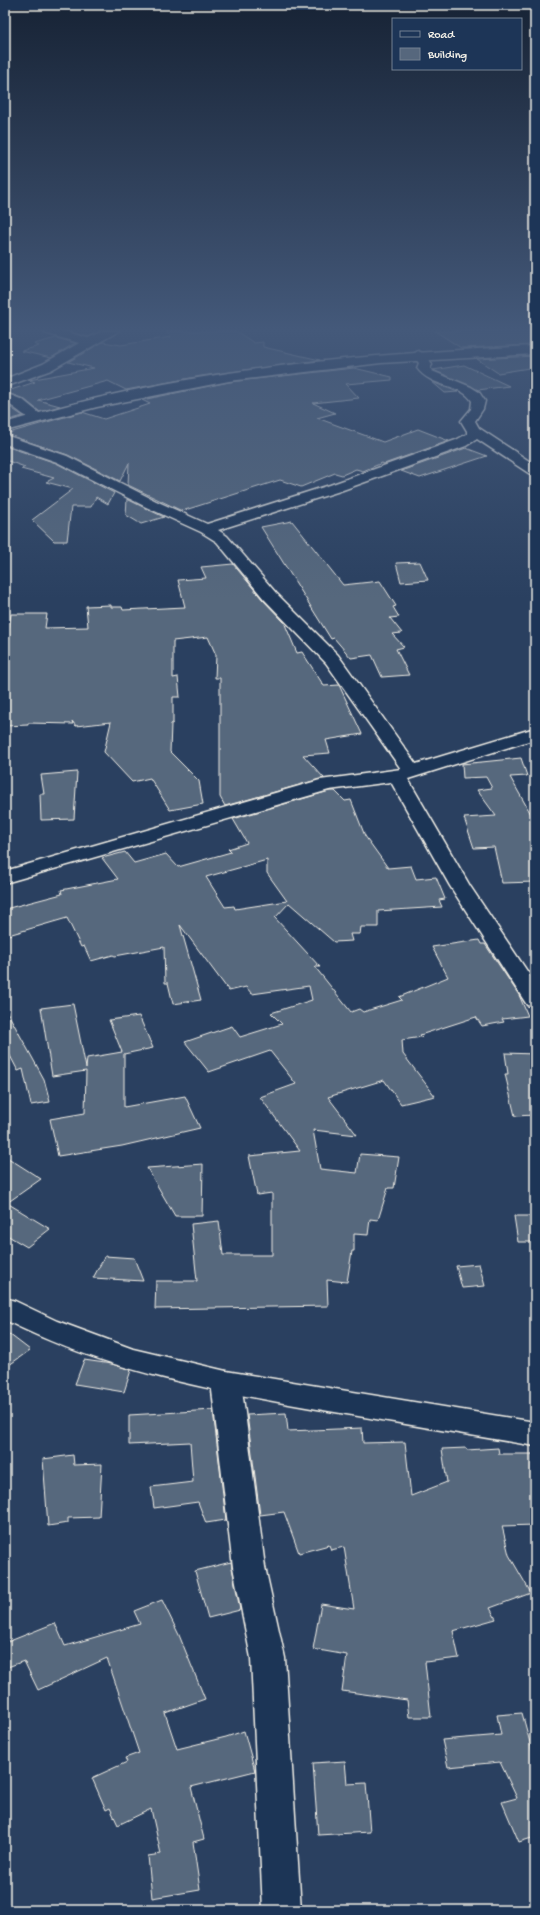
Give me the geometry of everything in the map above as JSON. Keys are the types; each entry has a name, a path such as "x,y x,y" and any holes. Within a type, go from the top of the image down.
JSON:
{"main road":[{"path":"5,427 26,420"},
{"path":"468,420 474,431 535,472"},
{"path":"206,529 335,488 461,443 473,436 474,431"},
{"path":"5,439 62,459 151,504 206,529 222,540 270,596 332,659 404,774 460,886 535,1000"},
{"path":"5,877 327,784 404,774 535,733"},
{"path":"5,1308 47,1329 130,1359 226,1382 535,1434"},
{"path":"226,1382 250,1567 268,1658 282,1910"}],"building":[{"path":"53,420 324,420 383,442 418,429 449,441 384,464 382,463 363,471 356,469 342,475 335,473 301,487 280,480 182,511 128,485 129,463 120,481 68,455 5,434"},
{"path":"5,446 56,463 114,493 108,504 96,497 91,507 71,507 67,541 54,541 32,520 73,489 46,482 54,478 21,469 25,467 5,460"},
{"path":"466,448 487,456 420,478 401,471"},
{"path":"127,499 164,517 141,524 126,515"},
{"path":"292,521 343,585 380,581 396,606 393,607 399,617 390,618 402,633 392,634 404,647 396,649 409,675 382,677 372,655 351,658 334,638 331,639 261,527"},
{"path":"420,562 428,580 401,582 396,563"},
{"path":"233,564 263,600 284,622 297,653 302,652 324,686 339,685 362,734 326,740 330,753 303,755 324,778 225,806 220,797 220,678 215,678 216,655 208,637 173,641 173,678 178,677 180,697 173,697 173,723 171,724 170,752 199,781 203,804 170,810 150,778 132,782 104,752 111,722 76,726 72,721 73,724 28,723 28,725 5,726 5,627 9,627 11,614 47,614 45,628 88,627 86,606 111,605 111,607 122,607 123,610 185,607 178,580 206,578 201,567"},
{"path":"521,758 527,776 510,777 532,816 535,828 535,882 502,883 494,847 474,848 464,818 496,816 477,790 492,788 486,777 463,778 462,764"},
{"path":"77,772 74,819 41,820 40,794 44,794 41,775"},
{"path":"329,791 335,791 345,801 351,800 365,836 388,868 411,866 416,879 436,877 445,899 439,900 442,907 378,911 378,927 361,927 360,934 350,934 352,941 334,942 289,903 275,918 320,967 315,967 351,1012 359,1009 363,1012 402,1000 399,997 448,977 432,947 479,940 481,944 485,944 519,995 528,1016 502,1019 504,1022 482,1026 476,1017 420,1035 422,1037 402,1040 403,1054 435,1096 401,1104 384,1080 328,1097 357,1135 313,1130 320,1169 357,1173 360,1154 399,1157 394,1188 388,1188 378,1220 370,1219 368,1235 354,1234 354,1251 352,1251 347,1282 327,1280 328,1306 155,1309 156,1281 197,1281 191,1224 219,1221 223,1255 272,1255 272,1193 257,1195 249,1156 300,1151 260,1097 296,1084 270,1051 209,1072 185,1042 232,1026 240,1037 282,1024 271,1013 312,1000 309,986 252,994 246,987 229,991 180,925 201,1000 173,1004 168,983 165,983 164,947 115,956 113,955 91,961 84,946 81,947 67,918 5,936 5,909 62,894 61,890 118,879 102,858 125,852 134,863 166,854 178,867 231,852 228,849 247,843 233,819","holes":["267,860 267,873 287,901 235,909 234,906 225,907 206,877"]},
{"path":"73,1004 86,1068 87,1058 122,1052 109,1020 139,1016 153,1048 124,1054 124,1107 185,1096 200,1128 122,1146 58,1156 50,1119 85,1113 86,1071 52,1076 41,1008"},
{"path":"5,1008 44,1079 50,1102 31,1105 23,1069 18,1071 5,1046"},
{"path":"505,1053 535,1054 535,1115 515,1116 505,1074 508,1074"},
{"path":"5,1156 41,1179 7,1203 50,1229 27,1247 5,1234"},
{"path":"203,1164 202,1216 175,1216 147,1168"},
{"path":"514,1216 535,1216 535,1242 518,1242"},
{"path":"105,1256 134,1258 143,1281 93,1278"},
{"path":"479,1264 485,1286 462,1288 456,1266"},
{"path":"5,1331 30,1350 5,1368"},
{"path":"84,1360 112,1364 131,1370 124,1392 75,1384"},
{"path":"213,1410 226,1520 206,1523 198,1502 154,1508 151,1487 193,1482 190,1442 129,1445 129,1415"},
{"path":"286,1413 288,1431 362,1428 363,1443 405,1442 411,1496 447,1482 442,1449 466,1448 467,1450 498,1448 499,1454 535,1454 535,1525 502,1526 509,1555 531,1593 490,1608 496,1619 453,1631 459,1658 425,1662 431,1717 409,1717 407,1700 342,1691 347,1655 313,1649 321,1604 354,1609 344,1547 331,1550 329,1545 299,1553 284,1512 260,1515 247,1415"},
{"path":"73,1455 74,1465 102,1464 99,1517 68,1518 68,1523 48,1526 43,1459"},
{"path":"231,1562 240,1610 208,1618 195,1571"},
{"path":"162,1600 179,1635 205,1699 165,1713 177,1749 244,1731 255,1771 191,1787 204,1839 193,1842 200,1890 152,1898 148,1856 161,1854 151,1809 118,1825 110,1808 106,1810 92,1778 127,1762 125,1758 139,1753 107,1658 38,1690 24,1661 5,1668 5,1643 55,1623 65,1646 140,1624 134,1611"},
{"path":"522,1713 535,1761 535,1837 519,1842 502,1802 517,1798 500,1762 448,1767 442,1740 501,1735 497,1715"},
{"path":"345,1761 347,1784 366,1783 370,1832 318,1835 313,1763"}]}
